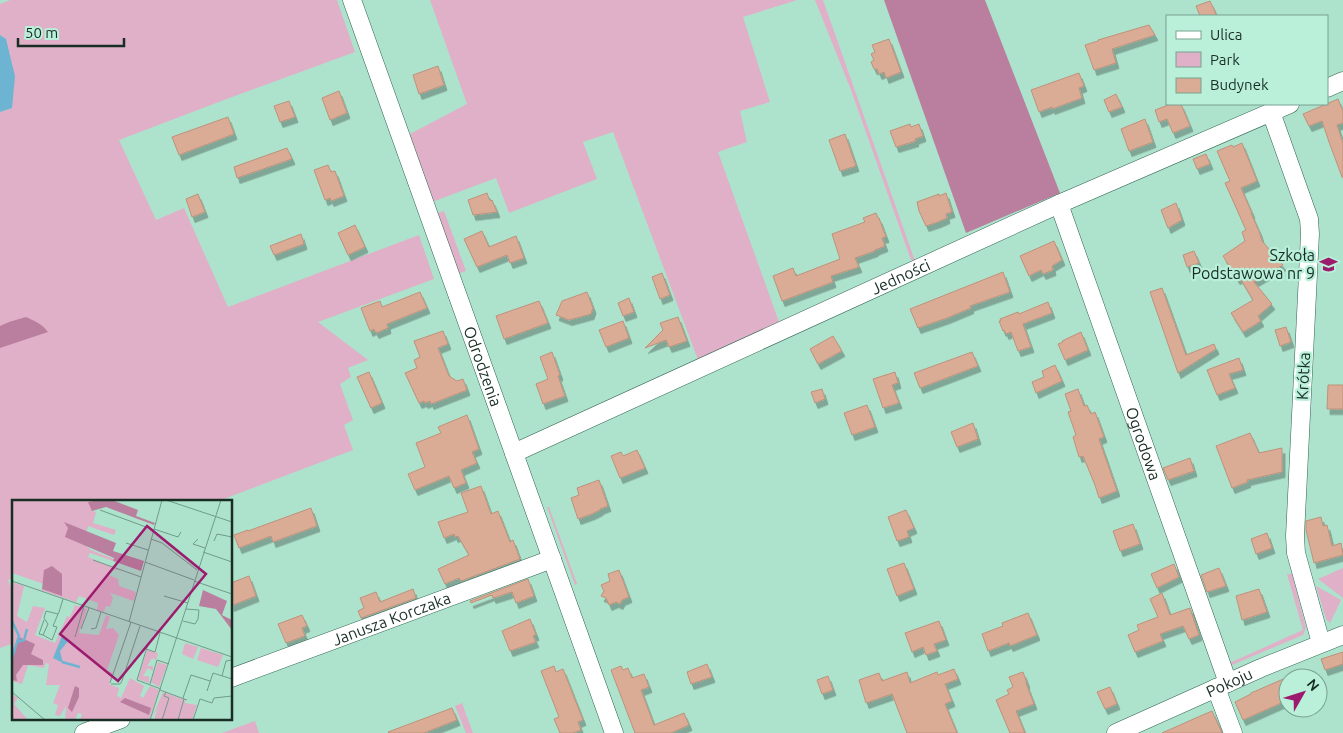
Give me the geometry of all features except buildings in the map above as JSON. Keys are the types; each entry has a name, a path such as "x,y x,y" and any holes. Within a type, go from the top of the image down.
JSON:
{"street":[{"name":"Odrodzenia","path":"352,0 614,733"},
{"path":"1328,88 1343,81"},
{"name":"Jedności","path":"514,453 1059,204 1288,105"},
{"name":"Krótka","path":"1271,112 1309,219 1310,234 1295,536 1296,553 1321,643"},
{"name":"Ogrodowa","path":"1059,204 1222,686 1233,733"},
{"name":"Janusza Korczaka","path":"232,678 552,559"},
{"name":"Pokoju","path":"1116,733 1343,635"},
{"path":"84,733 118,720"}],"green space":[{"path":"10,0 337,0 355,52 119,140 156,220 184,208 228,307 419,235 434,279 318,322 368,360 348,368 351,377 340,384 353,420 344,425 353,450 221,500 12,500 12,579 8,580 12,590 12,644 0,648 0,112 12,108 6,39 0,35 0,4"},
{"path":"430,0 797,0 743,17 770,102 740,111 747,142 718,152 779,322 698,360 613,132 583,142 597,179 509,213 496,178 432,202 408,135 467,104"},
{"path":"815,0 823,0 915,261 911,260 851,90"},
{"path":"444,211 466,271 457,274 435,214"},
{"path":"547,507 549,507 577,584 575,585"},
{"path":"1343,568 1343,598 1318,579"},
{"path":"1287,574 1292,574 1306,628 1303,635 1225,668 1225,665 1303,630"},
{"path":"1316,586 1341,600 1330,623 1326,619"},
{"path":"462,703 473,733 466,733 455,706"},
{"path":"255,721 259,733 222,733"}],"shaded area":[{"path":"884,0 985,0 1060,193 966,233"},
{"path":"26,317 41,325 48,332 0,348 0,326"}],"water":[{"path":"0,35 6,39 15,76 12,108 0,112"}],"place":[{"name":"Szkoła Podstawowa nr 9","path":"1329,264"}]}
